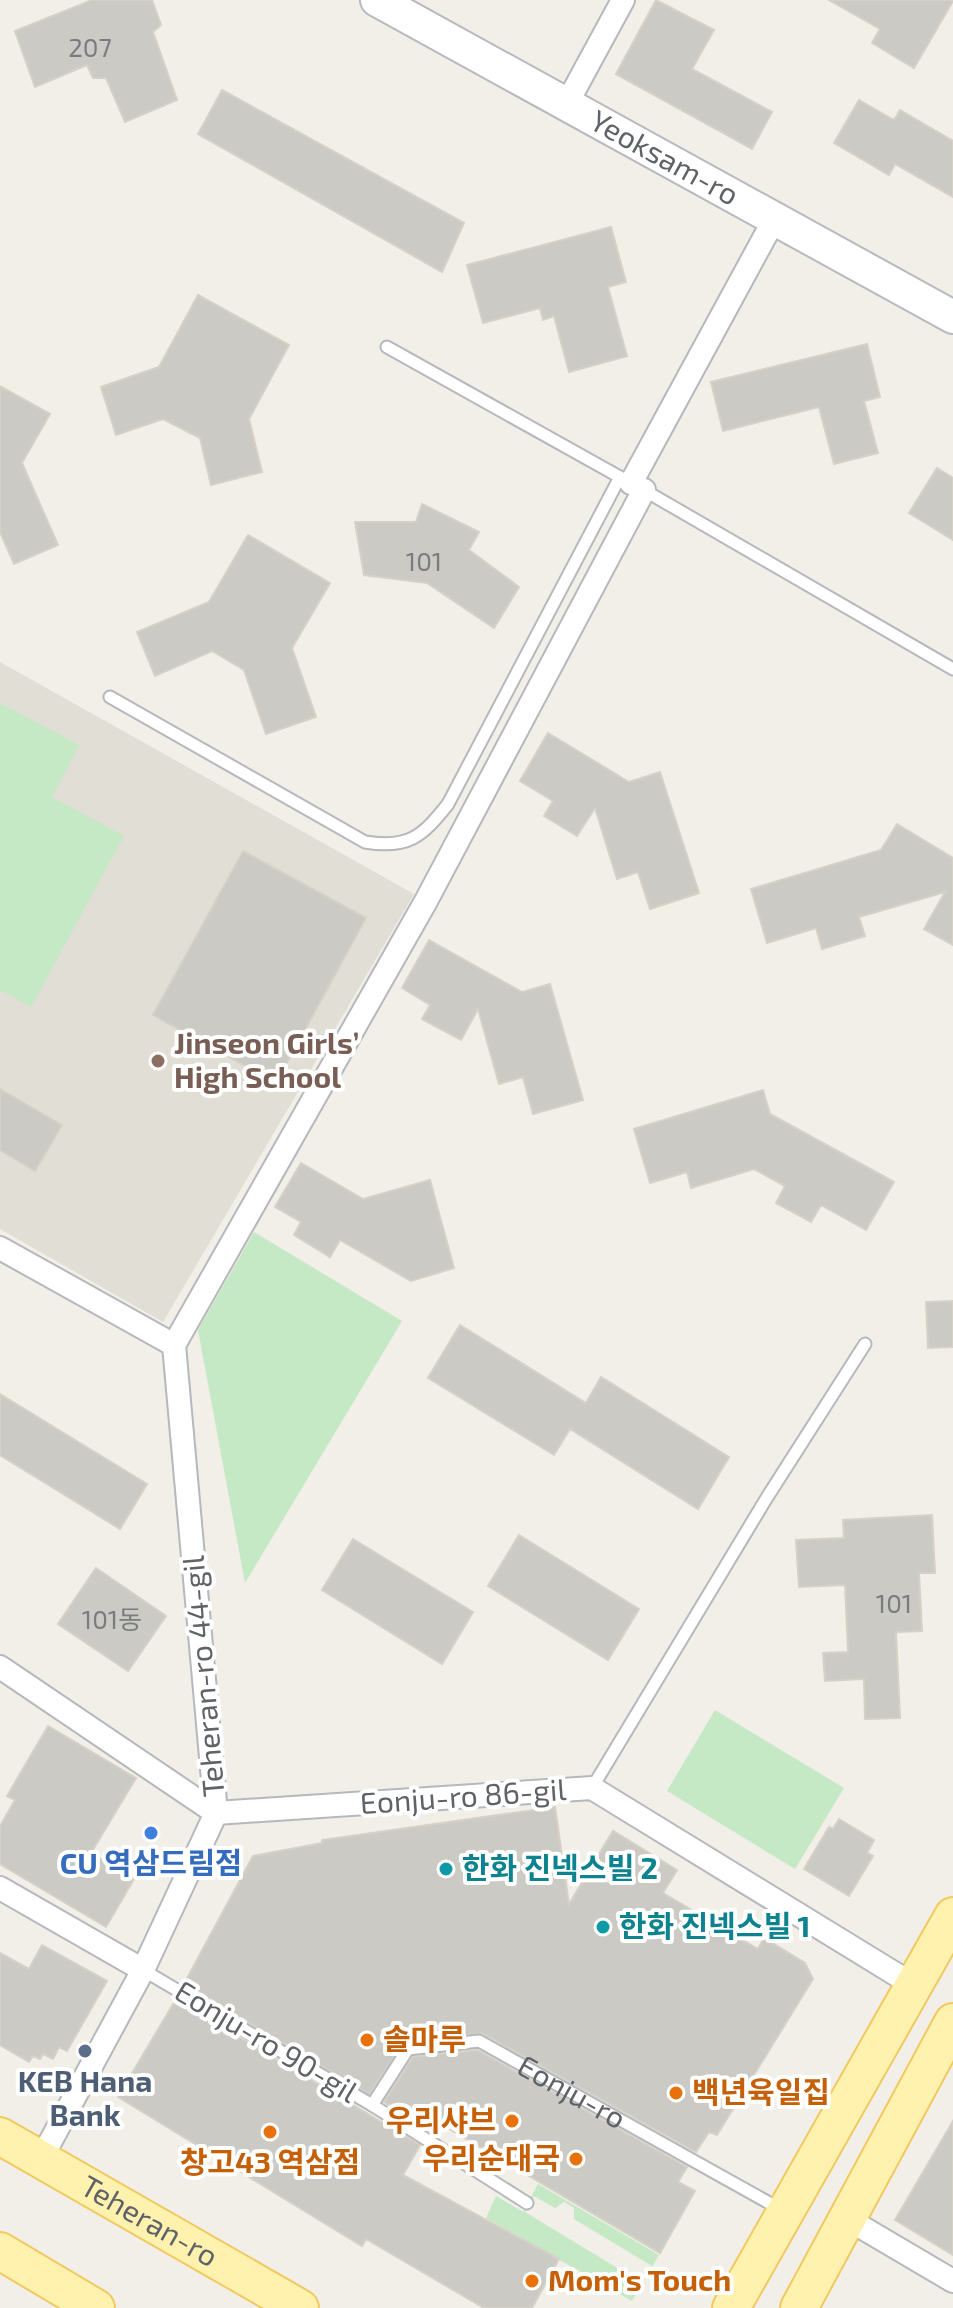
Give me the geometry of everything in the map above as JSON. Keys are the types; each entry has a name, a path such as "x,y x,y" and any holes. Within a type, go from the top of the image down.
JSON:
{"main road":[{"name":"Yeoksam-ro","path":"377,0 953,317"},
{"path":"731,2308 953,1916"},
{"path":"799,2308 953,2022"},
{"name":"Teheran-ro","path":"0,2136 300,2308"},
{"path":"0,2251 96,2308"}],"street":[{"path":"566,105 623,0"},
{"path":"0,1248 174,1345 426,901 632,484 775,218"},
{"name":"Teheran-ro 44-gil","path":"41,2159 143,1970 216,1813 174,1345"},
{"path":"0,1667 216,1813"},
{"name":"Eonju-ro 86-gil","path":"216,1813 592,1788 915,1986"},
{"name":"Eonju-ro 90-gil","path":"0,1888 143,1970"},
{"path":"846,2218 953,2281"}],"lane":[{"path":"387,347 953,669"},
{"path":"110,697 365,842 390,846 412,840 432,824 448,804 632,484"},
{"path":"592,1788 766,1499 865,1344"},
{"name":"Eonju-ro 90-gil","path":"143,1970 372,2105 527,2203"},
{"name":"Eonju-ro","path":"372,2105 408,2049 479,2041 784,2212"}],"shaded area":[{"name":"Jinseon Girls’ High School","path":"0,662 414,894 163,1322 0,1229"}],"green space":[{"path":"0,703 79,745 52,797 124,836 31,1007 0,990"},
{"path":"254,1232 402,1321 245,1583 198,1330"},
{"path":"715,1710 844,1788 795,1869 667,1791"},
{"path":"538,2184 659,2255 632,2301 486,2218 496,2196 523,2212","holes":["534,2196 555,2208 564,2202 574,2208 574,2219 652,2266 642,2283 525,2212"]}],"building":[{"path":"92,0 152,0 161,25 153,32 177,100 125,122 106,78 93,78 87,65 35,87 15,31"},
{"path":"656,0 714,30 692,69 772,112 752,149 616,74"},
{"path":"829,0 953,1 914,68 872,43 880,29"},
{"path":"222,90 464,223 442,272 198,134"},
{"path":"859,100 894,120 900,110 953,141 953,197 895,164 889,175 834,143"},
{"path":"611,227 626,282 608,287 627,356 569,372 554,316 543,320 540,308 483,323 467,265"},
{"path":"198,295 289,345 249,419 262,472 211,485 200,438 163,419 116,435 101,387 159,367"},
{"path":"867,344 880,397 864,401 878,453 834,464 819,407 723,431 711,382"},
{"path":"0,386 50,414 22,463 58,545 14,564 0,532"},
{"path":"937,468 953,478 953,540 909,513"},
{"path":"422,504 479,532 469,550 519,587 494,628 427,583 364,575 355,522 416,522"},
{"path":"248,535 330,583 292,648 316,717 266,734 244,670 212,651 155,676 137,632 209,602"},
{"path":"548,733 629,782 660,772 699,893 650,909 638,872 617,879 595,808 577,836 544,816 553,801 520,781"},
{"path":"897,824 953,858 953,945 924,929 945,892 859,917 865,936 822,949 816,928 767,943 751,889 881,850"},
{"path":"243,851 366,918 276,1083 153,1015"},
{"path":"429,940 522,992 550,984 583,1100 533,1114 523,1077 499,1084 478,1009 461,1040 422,1019 430,1005 402,988"},
{"path":"0,1089 62,1125 35,1171 0,1150"},
{"path":"763,1090 770,1114 894,1182 866,1230 821,1205 811,1222 776,1203 785,1186 754,1169 691,1188 687,1172 650,1183 634,1129"},
{"path":"301,1163 363,1199 430,1180 454,1268 411,1281 340,1240 330,1257 294,1235 301,1222 275,1207"},
{"path":"953,1301 953,1347 928,1348 926,1302"},
{"path":"460,1325 586,1403 601,1377 729,1457 698,1509 570,1429 554,1455 428,1378"},
{"path":"0,1394 147,1484 120,1529 0,1455"},
{"path":"932,1515 935,1573 919,1573 922,1631 896,1632 900,1718 865,1719 864,1679 825,1681 823,1653 848,1652 845,1585 799,1587 796,1540 844,1538 843,1520"},
{"path":"519,1535 639,1609 608,1660 488,1586"},
{"path":"353,1539 473,1612 442,1664 322,1590"},
{"path":"96,1568 166,1616 128,1671 58,1624"},
{"path":"48,1726 136,1778 91,1853 134,1879 106,1927 0,1864 0,1826 15,1800 7,1796"},
{"path":"555,1807 569,1904 613,1831 677,1870 663,1893 758,1949 764,1938 805,1963 813,1979 717,2135 709,2132 696,2152 482,2033 404,2042 369,2094 184,1984 253,1856 322,1843 322,1840"},
{"path":"839,1819 874,1840 867,1853 873,1856 849,1896 804,1869 829,1827 833,1829"},
{"path":"42,1945 107,1981 67,2051 59,2047 53,2059 43,2054 40,2059 33,2056 29,2062 0,2045 0,1953 29,1969"},
{"path":"176,1999 420,2145 403,2175 559,2259 532,2308 484,2308 366,2239 362,2246 118,2097"},
{"path":"477,2050 687,2167 678,2182 695,2191 660,2253 434,2120 428,2130 384,2102 413,2057"},
{"path":"953,2121 953,2255 895,2220"}],"place":[{"name":"Jinseon Girls’ High School","path":"158,1061"},
{"name":"CU 역삼드림점","path":"151,1833"},
{"name":"한화 진넥스빌 2","path":"446,1869"},
{"name":"한화 진넥스빌 1","path":"603,1927"},
{"name":"솔마루","path":"367,2040"},
{"name":"KEB Hana Bank","path":"85,2051"},
{"name":"백년육일집","path":"676,2093"},
{"name":"우리샤브","path":"512,2121"},
{"name":"창고43 역삼점","path":"270,2132"},
{"name":"우리순대국","path":"576,2159"},
{"name":"Mom's Touch","path":"532,2281"}]}
